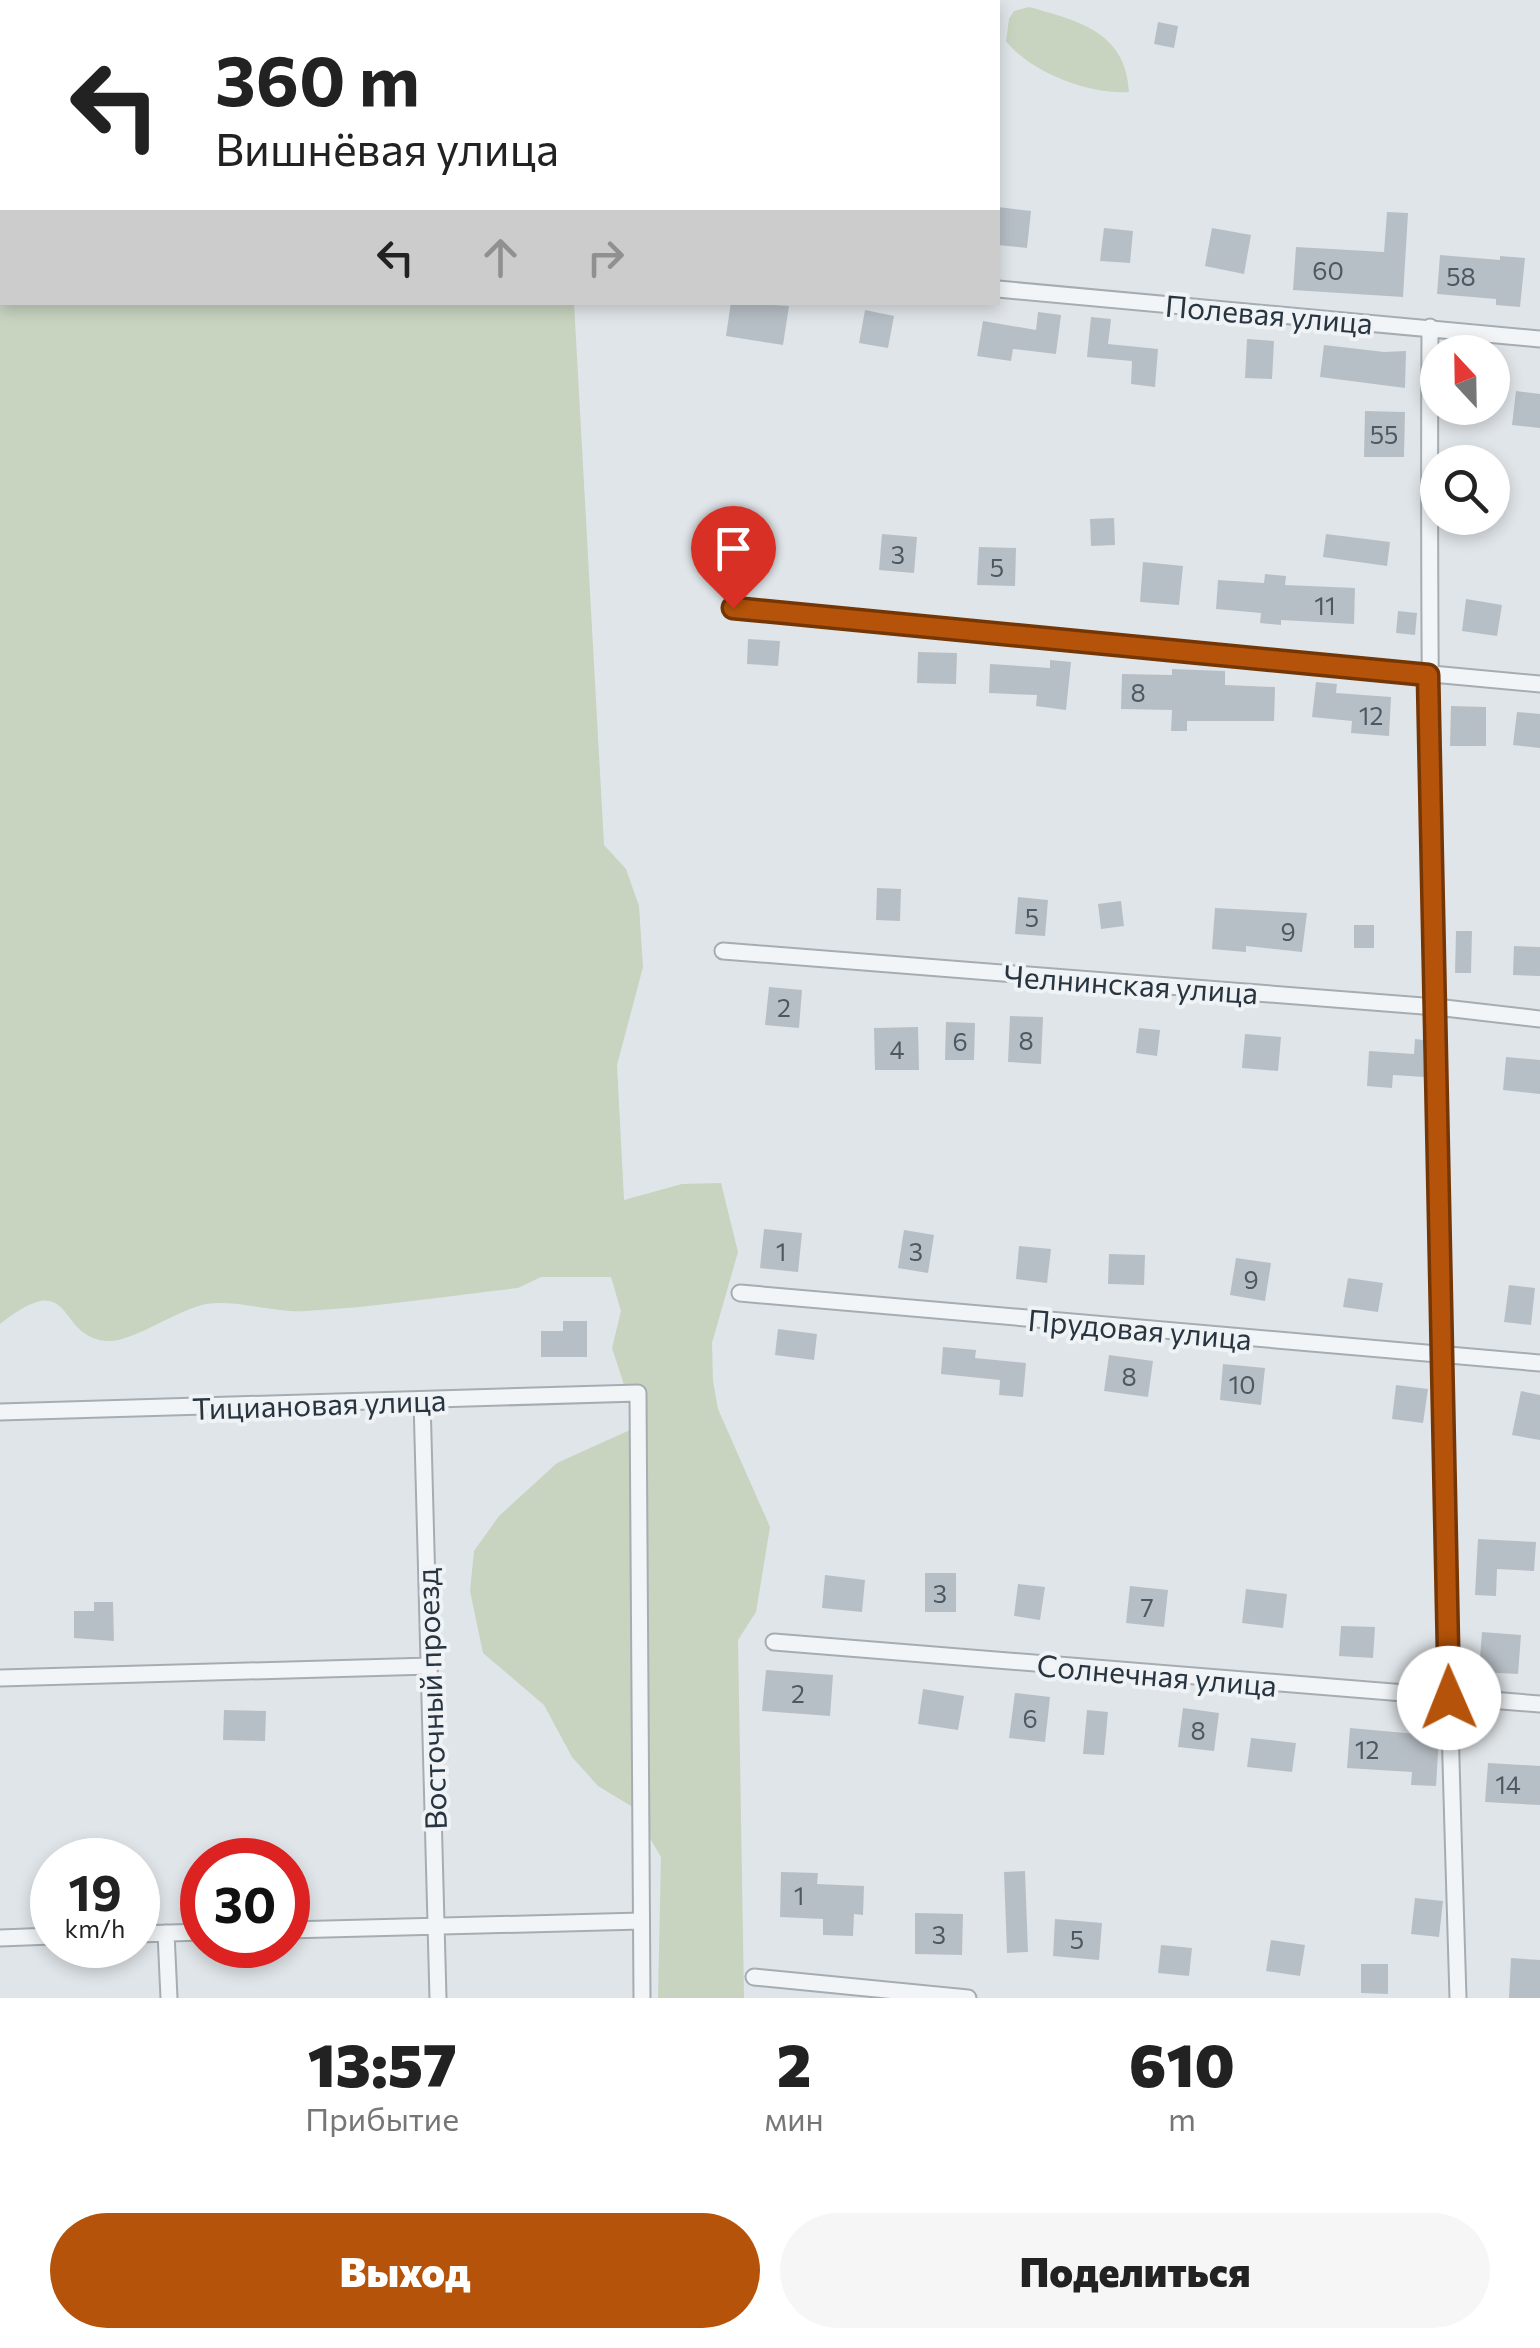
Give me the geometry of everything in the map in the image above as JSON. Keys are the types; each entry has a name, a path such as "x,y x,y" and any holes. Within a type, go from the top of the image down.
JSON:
{"street":[{"name":"Полевая улица","path":"1000,289 1540,339"},
{"path":"1430,328 1428,675 1458,1998"},
{"path":"733,608 1540,684"},
{"name":"Челнинская улица","path":"722,952 1540,1018"},
{"name":"Прудовая улица","path":"740,1294 1540,1363"},
{"name":"Тициановая улица","path":"0,1412 638,1393 642,1921"},
{"name":"Восточный проезд","path":"422,1400 438,1998"},
{"name":"Солнечная улица","path":"774,1642 1540,1704"},
{"path":"0,1678 430,1666"},
{"path":"310,1929 642,1921 642,1998"},
{"path":"160,1933 180,1933"},
{"path":"166,1933 169,1998"},
{"path":"0,1938 30,1937"},
{"path":"754,1977 968,1998"}],"green space":[{"path":"1029,7 1082,24 1109,42 1126,72 1129,92 1097,90 1062,79 1017,52 1006,41 1009,19 1014,11"},
{"path":"0,305 574,305 604,845 626,869 639,906 643,967 617,1065 624,1200 682,1184 721,1183 738,1252 712,1343 713,1381 718,1409 770,1527 756,1612 738,1640 744,1998 658,1998 661,1857 631,1806 598,1786 572,1757 544,1705 483,1653 470,1591 474,1551 499,1516 557,1463 630,1430 632,1409 612,1348 621,1311 611,1277 541,1277 518,1288 305,1311 206,1304 129,1337 107,1341 90,1337 53,1302 41,1301 24,1307 0,1324"}],"building":[{"path":"1158,22 1178,26 1174,48 1154,44"},
{"path":"1000,207 1031,211 1027,248 1000,245"},
{"path":"1387,212 1408,213 1403,297 1293,290 1296,247 1384,252"},
{"path":"1104,228 1133,231 1130,263 1100,261"},
{"path":"1212,228 1251,235 1244,274 1205,266"},
{"path":"1440,255 1525,258 1520,307 1496,305 1496,299 1437,294"},
{"path":"731,305 789,306 783,345 726,336"},
{"path":"865,310 894,316 888,348 859,343"},
{"path":"1038,312 1061,315 1056,354 1013,349 1011,361 977,356 983,321 1036,330"},
{"path":"1091,317 1111,319 1108,344 1158,349 1155,387 1131,384 1132,361 1087,357"},
{"path":"1247,339 1274,341 1272,379 1245,378"},
{"path":"1324,345 1406,351 1405,388 1320,377"},
{"path":"1516,391 1540,394 1540,428 1512,425"},
{"path":"1365,411 1405,412 1404,457 1364,457"},
{"path":"1114,518 1115,545 1091,546 1090,519"},
{"path":"882,534 917,537 914,573 879,570"},
{"path":"1326,534 1390,542 1387,566 1323,557"},
{"path":"979,547 1016,548 1015,586 977,585"},
{"path":"1143,562 1183,566 1179,605 1140,602"},
{"path":"1265,574 1286,576 1285,585 1355,588 1354,624 1281,620 1281,625 1260,623 1261,613 1216,609 1218,580 1264,583"},
{"path":"1466,599 1502,605 1497,636 1462,631"},
{"path":"1398,611 1417,613 1415,635 1396,633"},
{"path":"748,639 780,641 778,666 747,664"},
{"path":"918,652 957,653 956,684 917,683"},
{"path":"1050,660 1071,662 1066,710 1036,706 1037,695 989,693 990,664 1050,668"},
{"path":"1172,669 1225,671 1225,685 1275,687 1274,721 1187,721 1187,731 1171,731 1172,710 1121,709 1122,674 1172,675"},
{"path":"1316,682 1337,684 1336,693 1391,697 1389,736 1351,733 1352,721 1312,717"},
{"path":"1451,706 1486,707 1486,746 1450,746"},
{"path":"1517,712 1540,714 1540,748 1513,745"},
{"path":"877,888 901,889 900,921 876,920"},
{"path":"1018,897 1048,900 1045,936 1015,934"},
{"path":"1121,901 1124,926 1101,929 1098,904"},
{"path":"1215,908 1307,913 1302,952 1246,946 1246,952 1212,949"},
{"path":"1354,925 1374,925 1374,948 1354,948"},
{"path":"1456,931 1472,931 1471,973 1455,973"},
{"path":"1514,946 1540,947 1540,976 1513,975"},
{"path":"769,987 802,990 799,1028 765,1025"},
{"path":"1010,1016 1043,1017 1041,1064 1008,1062"},
{"path":"946,1022 975,1023 974,1060 945,1060"},
{"path":"918,1027 919,1070 875,1070 874,1028"},
{"path":"1139,1028 1160,1030 1157,1056 1136,1053"},
{"path":"1245,1034 1281,1037 1278,1071 1242,1068"},
{"path":"1415,1039 1423,1040 1424,1077 1393,1075 1392,1088 1367,1086 1369,1051 1414,1054"},
{"path":"1506,1057 1540,1060 1540,1094 1503,1090"},
{"path":"764,1229 802,1233 798,1272 760,1268"},
{"path":"904,1230 934,1235 928,1273 898,1268"},
{"path":"1019,1246 1051,1249 1047,1283 1016,1279"},
{"path":"1109,1254 1145,1255 1144,1285 1108,1284"},
{"path":"1236,1258 1271,1263 1265,1301 1230,1295"},
{"path":"1348,1278 1383,1283 1378,1312 1343,1307"},
{"path":"1509,1285 1535,1288 1531,1325 1504,1322"},
{"path":"563,1321 587,1321 587,1357 541,1357 541,1331 563,1331"},
{"path":"778,1329 817,1334 814,1360 775,1355"},
{"path":"943,1347 976,1350 975,1358 1026,1363 1023,1397 999,1395 1000,1380 941,1374"},
{"path":"1109,1355 1153,1361 1148,1397 1104,1391"},
{"path":"1223,1364 1265,1368 1261,1405 1220,1400"},
{"path":"1396,1385 1428,1389 1423,1423 1392,1419"},
{"path":"1521,1391 1540,1395 1540,1440 1512,1435"},
{"path":"1478,1539 1536,1542 1534,1571 1497,1569 1496,1596 1475,1595"},
{"path":"925,1573 956,1573 956,1612 925,1612"},
{"path":"825,1575 865,1580 862,1612 822,1608"},
{"path":"1018,1584 1045,1587 1040,1620 1014,1616"},
{"path":"1130,1586 1168,1590 1164,1627 1126,1623"},
{"path":"1246,1589 1287,1594 1283,1628 1242,1623"},
{"path":"94,1602 113,1602 114,1641 74,1638 74,1611 94,1611"},
{"path":"1341,1626 1375,1627 1373,1658 1339,1656"},
{"path":"1482,1632 1521,1635 1518,1674 1479,1672"},
{"path":"766,1670 833,1675 830,1716 762,1711"},
{"path":"923,1689 964,1696 958,1730 918,1724"},
{"path":"1015,1693 1050,1697 1045,1742 1009,1738"},
{"path":"1183,1708 1219,1713 1214,1751 1178,1747"},
{"path":"224,1710 266,1711 265,1741 223,1740"},
{"path":"1087,1710 1108,1712 1104,1755 1083,1754"},
{"path":"1350,1728 1439,1736 1436,1786 1411,1785 1412,1772 1347,1768"},
{"path":"1251,1738 1296,1743 1292,1772 1247,1767"},
{"path":"1488,1763 1540,1766 1540,1805 1485,1802"},
{"path":"1025,1871 1028,1952 1007,1953 1004,1872"},
{"path":"781,1872 818,1873 817,1884 864,1886 863,1915 854,1914 853,1936 823,1935 823,1919 780,1917"},
{"path":"1415,1898 1443,1901 1439,1937 1411,1934"},
{"path":"915,1913 963,1914 962,1955 915,1954"},
{"path":"1055,1919 1102,1923 1099,1960 1053,1956"},
{"path":"1271,1940 1305,1945 1300,1976 1266,1971"},
{"path":"1161,1945 1192,1948 1189,1976 1158,1973"},
{"path":"1511,1958 1540,1960 1540,1998 1509,1998"},
{"path":"1361,1964 1388,1964 1388,1994 1361,1993"}],"route":[{"path":"733,608 1428,675 1449,1698"}]}
